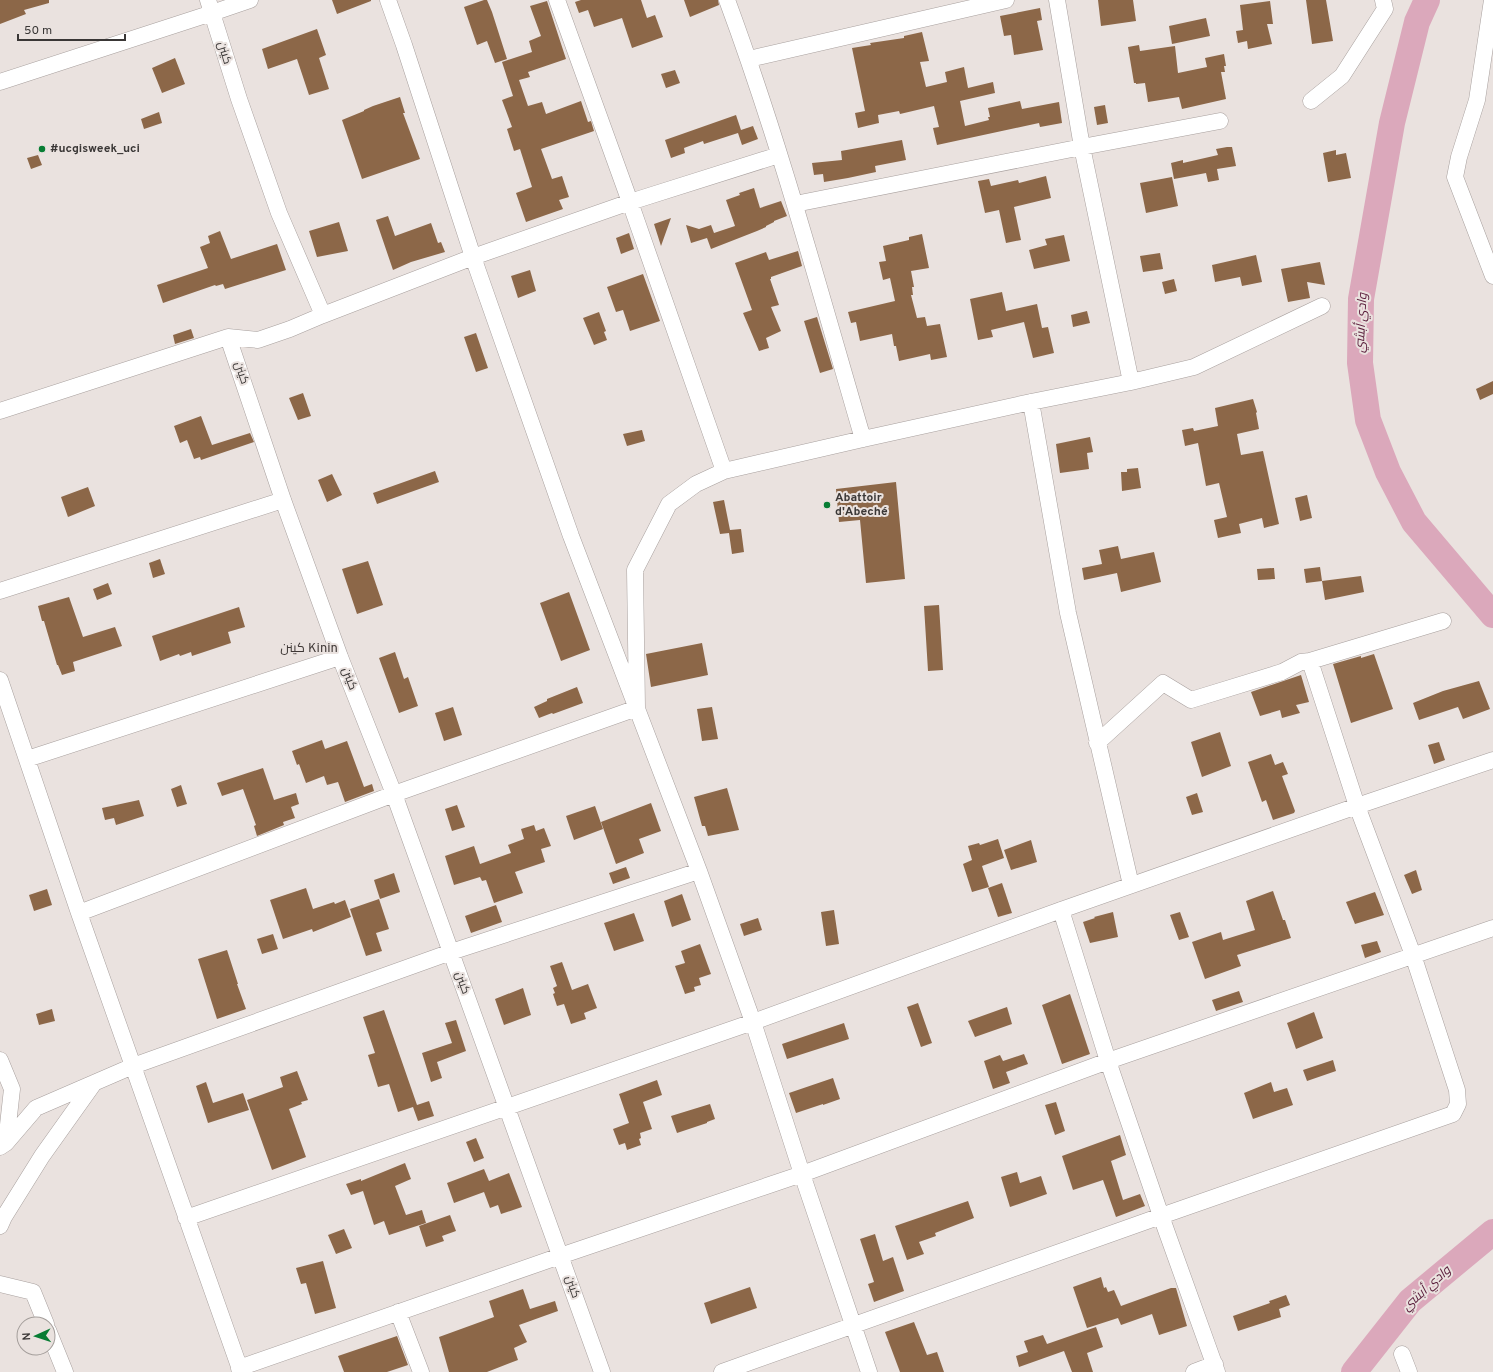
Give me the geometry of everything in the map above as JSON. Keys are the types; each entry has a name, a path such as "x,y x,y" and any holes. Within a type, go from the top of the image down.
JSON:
{"street":[{"path":"0,82 210,6 250,0"},
{"path":"388,0 473,257 571,536 699,871 753,1022 802,1174 869,1372"},
{"path":"557,0 630,202 724,471"},
{"path":"727,0 749,59 795,204 863,439"},
{"path":"749,59 1006,0"},
{"path":"1057,0 1082,146 1131,382"},
{"path":"1311,102 1342,76 1385,9 1383,0"},
{"path":"1492,0 1478,100 1459,157 1455,177 1493,276"},
{"name":"كينن","path":"210,6 239,99 279,213 323,315"},
{"path":"795,204 1082,146 1220,121"},
{"path":"0,411 228,337 258,340 290,330 323,315 473,257 630,202 779,155"},
{"path":"637,708 635,570 669,504 696,484 724,471 863,439 1194,368 1322,306"},
{"name":"كينن","path":"228,337 283,500 340,657 394,794 602,1372"},
{"path":"1032,402 1068,613 1131,885"},
{"path":"0,591 283,500"},
{"path":"1097,743 1163,683 1191,700 1282,672 1301,662 1310,661 1443,622"},
{"path":"27,759 340,657"},
{"path":"722,1372 1453,1114 1458,1104 1457,1090 1413,955 1357,806 1310,661"},
{"path":"0,680 79,913 240,1370 398,1312 802,1174 1108,1061 1493,928"},
{"path":"79,913 394,794 637,708"},
{"path":"186,1218 753,1022 1131,885 1493,760"},
{"path":"3,1145 36,1108 133,1066 450,952 699,871"},
{"path":"1061,910 1108,1061 1161,1216 1216,1368 1194,1372"},
{"path":"0,1060 12,1089 3,1145"},
{"path":"0,1226 4,1217 42,1156 94,1083"},
{"path":"0,1284 33,1292 43,1316"},
{"path":"398,1312 421,1372"},
{"path":"56,1350 65,1372"},
{"path":"1402,1354 1409,1372"}],"building":[{"path":"0,0 49,0 49,3 24,10 26,14 0,24"},
{"path":"332,0 371,0 371,1 337,14"},
{"path":"487,0 492,12 507,59 495,63 487,41 477,45 464,7"},
{"path":"581,0 641,0 647,18 655,15 663,37 632,48 622,18 594,27 588,10 579,13 575,2"},
{"path":"684,0 718,0 719,5 690,17"},
{"path":"1098,0 1133,0 1136,21 1101,26"},
{"path":"1306,0 1326,0 1333,41 1312,44"},
{"path":"547,1 566,59 528,72 530,77 519,80 528,106 542,102 546,114 581,101 588,122 591,121 594,131 541,149 552,179 562,176 569,197 559,200 563,209 526,222 516,193 532,187 520,149 514,151 507,129 512,127 502,100 513,96 502,62 532,52 529,41 541,36 530,6"},
{"path":"1270,1 1273,24 1267,24 1272,44 1248,49 1247,41 1238,43 1236,31 1243,30 1240,5"},
{"path":"1040,8 1042,20 1037,21 1043,50 1014,55 1011,35 1004,36 1000,16"},
{"path":"1206,18 1210,36 1172,44 1169,26"},
{"path":"317,29 326,55 319,58 329,89 309,95 297,59 268,69 262,49"},
{"path":"922,32 929,61 920,62 926,87 947,82 945,72 964,67 968,88 993,82 995,93 960,101 965,126 989,120 988,117 990,117 988,108 1020,101 1022,109 1059,102 1062,123 1040,127 1039,123 937,145 933,128 939,127 934,106 900,114 899,111 878,115 879,123 858,128 855,113 865,111 852,48 871,45 870,43 904,38 904,36"},
{"path":"1139,45 1140,51 1175,46 1178,73 1207,67 1205,58 1224,54 1226,66 1224,66 1225,72 1221,72 1226,99 1182,109 1179,97 1148,102 1145,83 1134,83 1128,47"},
{"path":"175,58 185,84 162,93 152,68"},
{"path":"675,70 680,83 666,88 661,74"},
{"path":"400,97 405,113 403,113 420,159 362,179 342,120 373,106"},
{"path":"1105,105 1108,123 1097,125 1094,107"},
{"path":"159,112 162,123 144,129 141,119"},
{"path":"736,115 741,130 753,126 758,139 742,145 738,133 704,144 703,141 684,148 685,153 671,158 665,140"},
{"path":"902,140 906,160 875,166 876,172 824,182 823,174 814,175 812,163 842,160 841,151"},
{"path":"1232,147 1236,166 1217,169 1219,180 1208,182 1206,173 1174,179 1171,163 1183,160 1183,163 1218,155 1216,149"},
{"path":"1336,150 1336,155 1346,153 1351,178 1328,182 1323,153"},
{"path":"38,155 42,165 31,169 27,158"},
{"path":"1046,176 1051,198 1014,207 1021,240 1006,243 999,210 985,213 978,181 989,179 991,186 1018,180 1019,183"},
{"path":"1172,177 1178,206 1146,213 1140,183"},
{"path":"754,188 760,208 781,201 787,216 774,221 757,231 711,249 707,238 691,243 686,225 699,229 711,225 714,233 735,226 726,200 740,195 739,193"},
{"path":"388,216 395,236 431,223 438,243 441,242 445,252 411,262 393,270 376,220"},
{"path":"671,218 661,246 654,224"},
{"path":"339,222 348,251 317,257 309,231"},
{"path":"220,231 231,259 277,244 286,270 225,289 223,284 215,285 163,303 157,285 208,268 200,247 210,243 208,236"},
{"path":"629,233 634,249 621,254 616,238"},
{"path":"922,234 929,268 911,271 914,287 912,287 913,295 911,295 917,318 925,317 927,326 940,324 947,357 931,360 930,354 899,361 892,334 860,341 856,322 851,323 848,312 895,301 890,278 883,280 879,262 886,261 883,246 909,240 909,237"},
{"path":"1064,235 1070,261 1034,269 1029,250 1047,245 1045,239"},
{"path":"798,251 802,266 771,277 770,279 779,305 771,307 781,331 766,338 769,348 759,351 743,313 752,310 735,263 766,252 769,260"},
{"path":"1160,253 1163,269 1143,272 1140,256"},
{"path":"1256,255 1262,282 1242,286 1240,277 1215,282 1212,265"},
{"path":"1320,262 1325,285 1307,282 1310,298 1288,302 1281,269"},
{"path":"530,270 536,291 518,298 511,276"},
{"path":"643,274 660,321 630,331 623,310 616,312 607,287"},
{"path":"1174,279 1177,291 1165,294 1162,282"},
{"path":"1002,292 1006,311 1037,304 1042,328 1048,327 1054,353 1033,358 1024,322 991,330 993,337 978,340 970,299"},
{"path":"1087,311 1090,323 1073,327 1071,315"},
{"path":"599,312 606,331 604,332 607,340 594,345 583,318"},
{"path":"817,317 833,369 820,373 804,321"},
{"path":"191,329 194,338 175,344 173,335"},
{"path":"476,333 488,368 476,372 464,337"},
{"path":"1493,381 1493,394 1480,400 1476,389"},
{"path":"303,393 311,416 298,420 289,398"},
{"path":"1253,399 1257,412 1259,429 1237,434 1241,455 1263,451 1279,524 1264,528 1262,518 1239,524 1241,533 1218,538 1214,520 1227,517 1219,483 1206,486 1198,443 1185,446 1182,430 1193,428 1194,431 1218,426 1215,408"},
{"path":"201,416 212,445 250,433 254,442 201,460 200,457 194,459 187,440 180,443 174,426"},
{"path":"642,430 645,441 627,446 623,434"},
{"path":"1090,437 1093,452 1087,453 1089,469 1060,473 1056,444"},
{"path":"1138,468 1141,488 1122,491 1121,472 1127,472 1127,469"},
{"path":"435,471 439,482 377,504 373,493"},
{"path":"332,474 342,495 327,502 318,480"},
{"path":"896,482 905,579 866,583 860,520 839,522 836,489"},
{"path":"88,487 95,506 68,517 61,497"},
{"path":"1307,495 1312,518 1300,521 1295,498"},
{"path":"724,500 730,530 741,529 744,552 732,554 729,533 720,534 713,502"},
{"path":"1118,546 1121,559 1154,552 1161,582 1121,592 1117,573 1084,580 1082,568 1102,564 1099,550"},
{"path":"160,559 165,574 153,578 149,563"},
{"path":"368,561 383,605 357,614 342,569"},
{"path":"1320,567 1322,581 1306,583 1304,569"},
{"path":"1274,568 1275,579 1258,580 1257,569"},
{"path":"1361,576 1364,592 1325,600 1322,581"},
{"path":"108,583 112,594 97,600 93,589"},
{"path":"569,592 590,650 561,661 540,603"},
{"path":"69,597 83,637 115,627 122,646 73,662 75,671 62,675 57,665 38,606"},
{"path":"939,605 943,670 928,671 924,606"},
{"path":"239,607 245,627 228,632 231,643 192,656 191,652 180,656 179,654 160,661 152,636"},
{"path":"702,643 708,675 651,687 646,654"},
{"path":"395,652 404,679 408,677 418,706 399,713 379,658"},
{"path":"1374,654 1393,709 1351,723 1333,664"},
{"path":"1301,675 1309,702 1296,705 1300,713 1282,718 1280,710 1260,716 1251,692"},
{"path":"1479,681 1490,709 1463,719 1458,707 1419,720 1413,703 1443,691"},
{"path":"577,687 583,703 539,718 534,707 547,701 547,699"},
{"path":"453,707 462,735 444,741 435,713"},
{"path":"712,707 718,739 702,741 697,709"},
{"path":"1220,732 1231,766 1202,777 1191,742"},
{"path":"322,740 325,749 347,741 364,787 372,784 374,791 345,802 338,782 327,785 324,776 306,783 299,764 297,765 292,751"},
{"path":"1439,742 1445,760 1434,764 1428,745"},
{"path":"1271,754 1275,765 1283,762 1288,774 1282,776 1295,811 1294,813 1273,820 1266,800 1262,802 1248,762"},
{"path":"263,768 274,800 296,793 299,804 291,807 295,818 283,822 284,825 257,836 254,826 256,825 243,789 222,796 217,783"},
{"path":"181,785 187,804 177,807 171,789"},
{"path":"727,788 739,830 708,836 705,826 702,826 694,797"},
{"path":"1197,793 1203,812 1192,815 1186,797"},
{"path":"139,800 144,816 116,825 114,818 105,820 102,808"},
{"path":"651,803 661,831 639,839 644,853 616,864 601,822"},
{"path":"457,805 465,827 452,831 445,809"},
{"path":"595,806 603,829 574,840 566,816"},
{"path":"534,825 536,831 544,828 551,846 541,849 545,862 515,872 523,893 494,903 486,880 482,881 480,877 454,885 445,856 474,846 480,864 511,853 508,845 524,839 521,829"},
{"path":"998,839 1004,858 982,866 989,887 972,892 963,864 972,860 968,846 979,843 980,845"},
{"path":"1031,840 1037,862 1011,870 1004,850"},
{"path":"626,867 630,878 613,884 609,873"},
{"path":"1416,870 1422,890 1412,894 1404,875"},
{"path":"394,873 400,892 380,899 374,880"},
{"path":"1002,883 1012,913 998,917 988,888"},
{"path":"306,888 313,909 345,900 351,917 313,932 312,929 283,939 270,900"},
{"path":"47,889 52,905 34,911 29,895"},
{"path":"1273,891 1291,938 1237,955 1241,966 1205,979 1192,942 1221,932 1223,940 1255,930 1246,901"},
{"path":"1375,892 1384,915 1355,924 1346,902"},
{"path":"682,894 691,920 672,927 664,901"},
{"path":"379,899 389,929 376,933 382,951 366,956 350,909"},
{"path":"496,905 502,922 471,933 465,916"},
{"path":"834,910 839,944 826,946 821,912"},
{"path":"1113,912 1118,937 1090,943 1083,922 1095,918 1094,917"},
{"path":"1180,912 1189,937 1179,940 1170,915"},
{"path":"634,913 644,941 614,951 604,923"},
{"path":"758,918 762,930 744,936 740,924"},
{"path":"273,934 278,949 262,954 257,939"},
{"path":"1377,941 1381,952 1365,958 1361,945"},
{"path":"700,944 711,974 699,978 701,985 694,987 695,991 685,994 675,966 685,963 681,951"},
{"path":"227,950 246,1009 217,1019 198,959"},
{"path":"562,962 572,990 588,984 597,1008 584,1013 586,1019 571,1024 564,1004 557,1006 553,994 555,993 553,988 557,986 550,966"},
{"path":"523,988 531,1015 504,1025 495,999"},
{"path":"1239,991 1243,1002 1216,1011 1212,1000"},
{"path":"1070,994 1090,1054 1062,1064 1042,1005"},
{"path":"918,1003 932,1043 921,1047 907,1007"},
{"path":"1007,1007 1012,1024 975,1037 968,1021"},
{"path":"52,1009 55,1021 39,1025 36,1014"},
{"path":"384,1010 417,1105 429,1101 434,1116 418,1121 413,1107 398,1112 389,1084 378,1087 368,1055 375,1053 363,1017"},
{"path":"1314,1012 1323,1038 1296,1049 1287,1023"},
{"path":"456,1020 466,1051 437,1062 442,1078 431,1082 422,1053 452,1043 445,1023"},
{"path":"844,1023 849,1039 787,1059 782,1044"},
{"path":"1024,1054 1028,1064 1006,1072 1010,1083 993,1089 984,1061 1000,1055 1003,1061"},
{"path":"1333,1060 1336,1071 1307,1081 1303,1070"},
{"path":"297,1071 308,1100 289,1109 306,1157 272,1170 247,1100 283,1087 280,1077"},
{"path":"833,1078 840,1099 796,1113 789,1093"},
{"path":"657,1080 662,1095 643,1102 652,1129 640,1133 641,1138 639,1139 641,1145 627,1150 625,1143 619,1145 613,1129 629,1123 619,1094"},
{"path":"206,1082 213,1103 243,1093 249,1110 208,1123 196,1086"},
{"path":"1271,1082 1274,1092 1287,1088 1293,1105 1253,1119 1244,1093"},
{"path":"1056,1102 1065,1131 1055,1135 1045,1105"},
{"path":"710,1104 715,1119 677,1133 671,1116"},
{"path":"1120,1135 1126,1155 1111,1161 1123,1200 1140,1194 1145,1206 1116,1217 1103,1180 1073,1190 1062,1156"},
{"path":"476,1138 484,1158 474,1162 466,1142"},
{"path":"405,1163 411,1179 395,1186 406,1215 422,1210 426,1223 389,1235 384,1221 374,1225 363,1191 351,1195 346,1184 361,1179 361,1181"},
{"path":"484,1169 489,1181 509,1173 522,1207 501,1214 498,1205 490,1208 484,1192 454,1203 447,1183"},
{"path":"1017,1172 1020,1183 1041,1176 1047,1194 1010,1207 1001,1177"},
{"path":"968,1201 974,1218 935,1233 936,1236 919,1242 924,1254 907,1260 895,1226"},
{"path":"450,1215 456,1231 442,1236 444,1241 426,1247 419,1226"},
{"path":"344,1229 352,1248 336,1254 328,1235"},
{"path":"875,1234 883,1261 893,1257 904,1291 874,1302 868,1284 874,1282 860,1239"},
{"path":"323,1261 336,1308 315,1314 306,1283 301,1284 296,1268"},
{"path":"1101,1277 1104,1288 1106,1287 1108,1292 1114,1290 1121,1306 1171,1288 1176,1288 1187,1326 1159,1335 1152,1314 1121,1325 1118,1318 1087,1328 1073,1287"},
{"path":"750,1287 757,1308 711,1324 704,1303"},
{"path":"523,1289 530,1309 555,1301 558,1311 519,1325 527,1342 514,1348 518,1360 487,1372 449,1372 439,1337 494,1317 489,1301"},
{"path":"1286,1295 1290,1305 1279,1309 1281,1317 1238,1331 1233,1316 1270,1303 1269,1301"},
{"path":"914,1322 927,1355 937,1352 944,1372 900,1372 885,1332"},
{"path":"1096,1327 1103,1347 1087,1353 1093,1372 1072,1372 1064,1351 1019,1367 1016,1356 1028,1352 1024,1341 1043,1335 1047,1344"},
{"path":"397,1336 408,1365 387,1372 344,1372 338,1356"}],"waterway":[{"name":"وادي أبشي","path":"1427,0 1417,22 1392,123 1361,299 1360,363 1368,420 1388,472 1414,522 1493,615"},
{"name":"وادي أبشي","path":"1354,1372 1410,1301 1493,1232"}],"place":[{"name":"#ucgisweek_uci","path":"42,149"},
{"name":"Abattoir d'Abeché","path":"827,505"}],"district":[{"name":"كينن Kinin","path":"309,649"}]}
